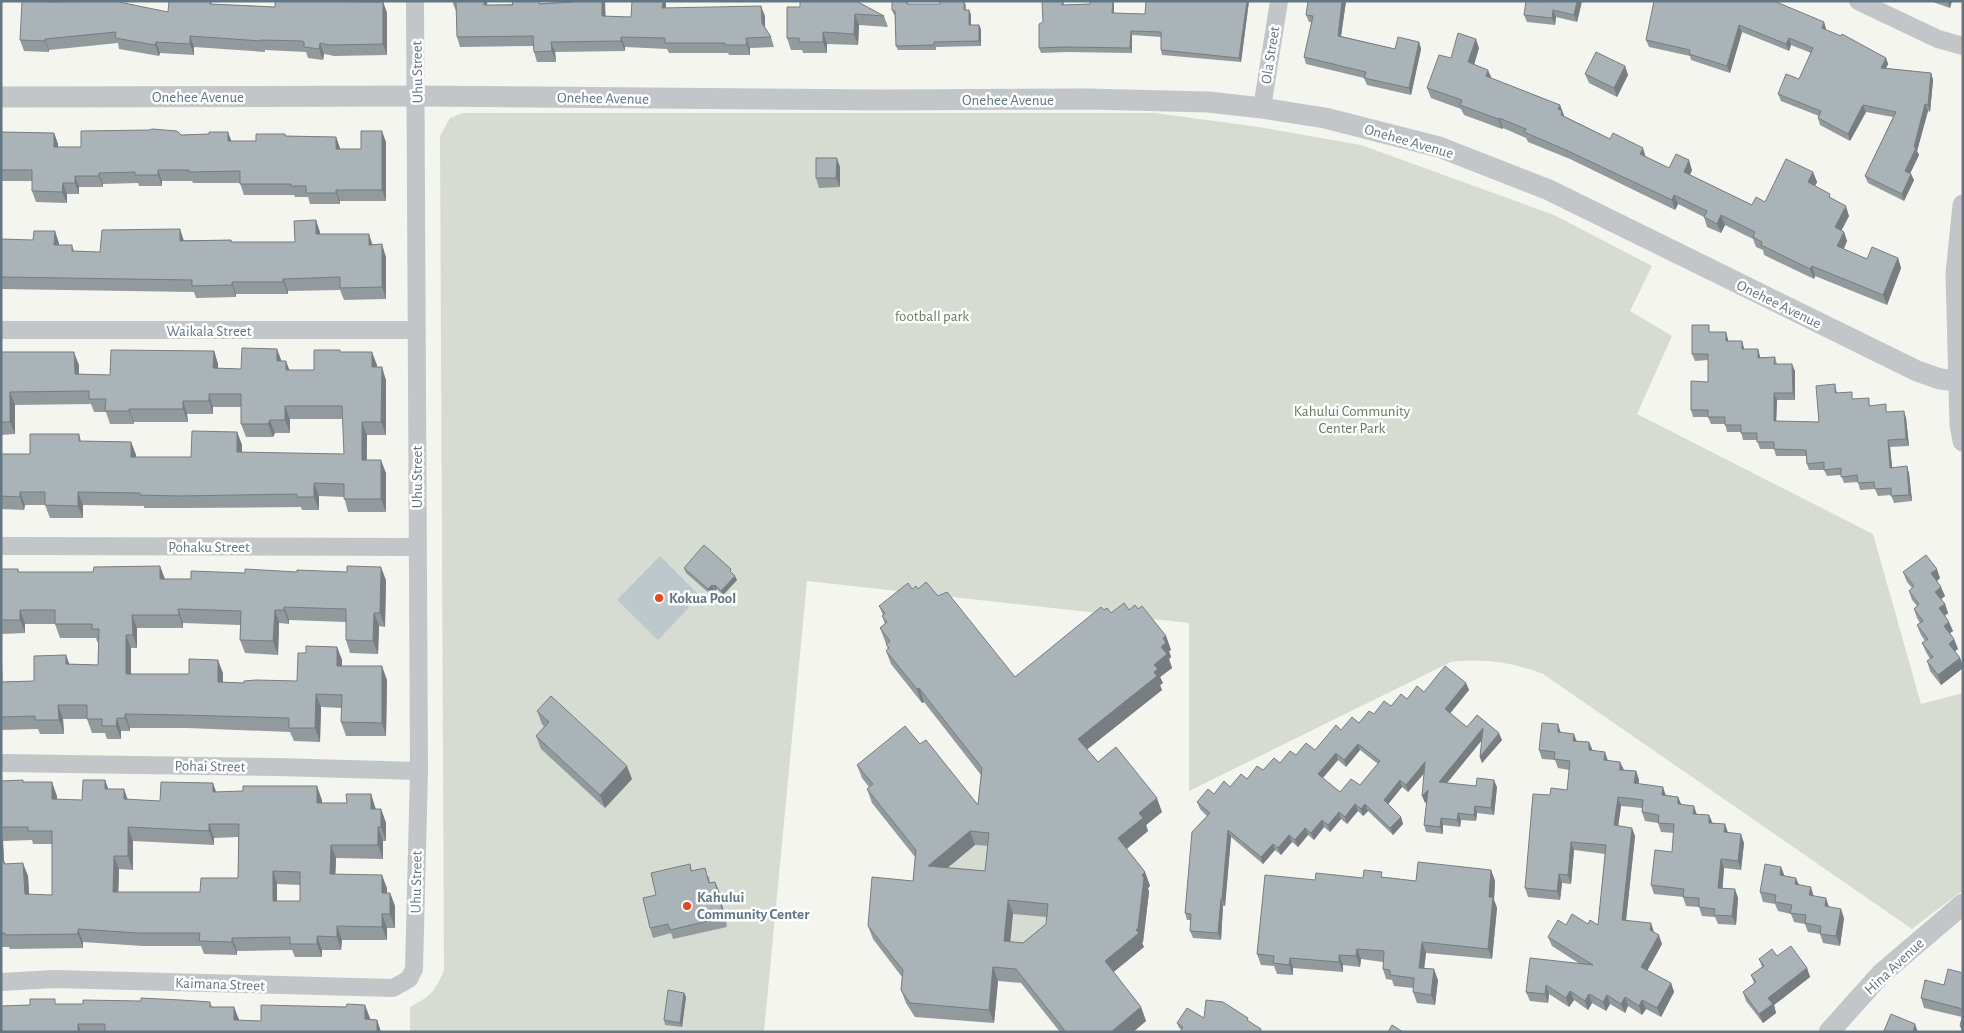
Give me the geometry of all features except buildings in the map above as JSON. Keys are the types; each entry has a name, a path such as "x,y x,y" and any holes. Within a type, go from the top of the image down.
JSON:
{"street":[{"name":"Uhu Street","path":"415,953 419,771 416,1"},
{"name":"Ola Street","path":"1262,108 1279,1"},
{"path":"1858,1 1938,39 1963,46"},
{"name":"Onehee Avenue","path":"1,97 417,96 883,100 1097,99 1208,102 1262,108 1325,118 1439,147 1549,190 1917,371 1940,379 1959,381"},
{"path":"1963,205 1956,273 1960,425 1963,441"},
{"name":"Waikala Street","path":"1,330 416,330"},
{"name":"Pohaku Street","path":"1,546 417,547"},
{"name":"Pohai Street","path":"1,764 419,771"},
{"name":"Hina Avenue","path":"1829,1032 1881,974 1963,904"},
{"name":"Kaimana Street","path":"1,982 54,979 393,988 409,978 414,969 415,953"}],"green space":[{"name":"Kahului Community Center Park","path":"463,113 1155,113 1259,127 1361,145 1554,215 1652,266 1630,311 1672,336 1637,414 1873,534 1921,704 1963,693 1963,890 1912,929 1543,674 1520,666 1497,662 1451,662 1189,791 1189,623 807,581 764,1032 410,1032 410,1007 423,1000 432,992 444,970 440,136 450,118"},
{"path":"975,845 1008,848 1005,873 949,881 950,865"},
{"path":"1054,904 1051,938 1009,955 1013,914 1029,915"}],"shaded area":[{"name":"Kokua Pool","path":"660,556 700,596 658,640 617,600"}],"place":[{"name":"Kokua Pool","path":"659,598"},
{"name":"Kahului Community Center","path":"687,906"}],"park label":[{"name":"football park","path":"932,316"}]}
